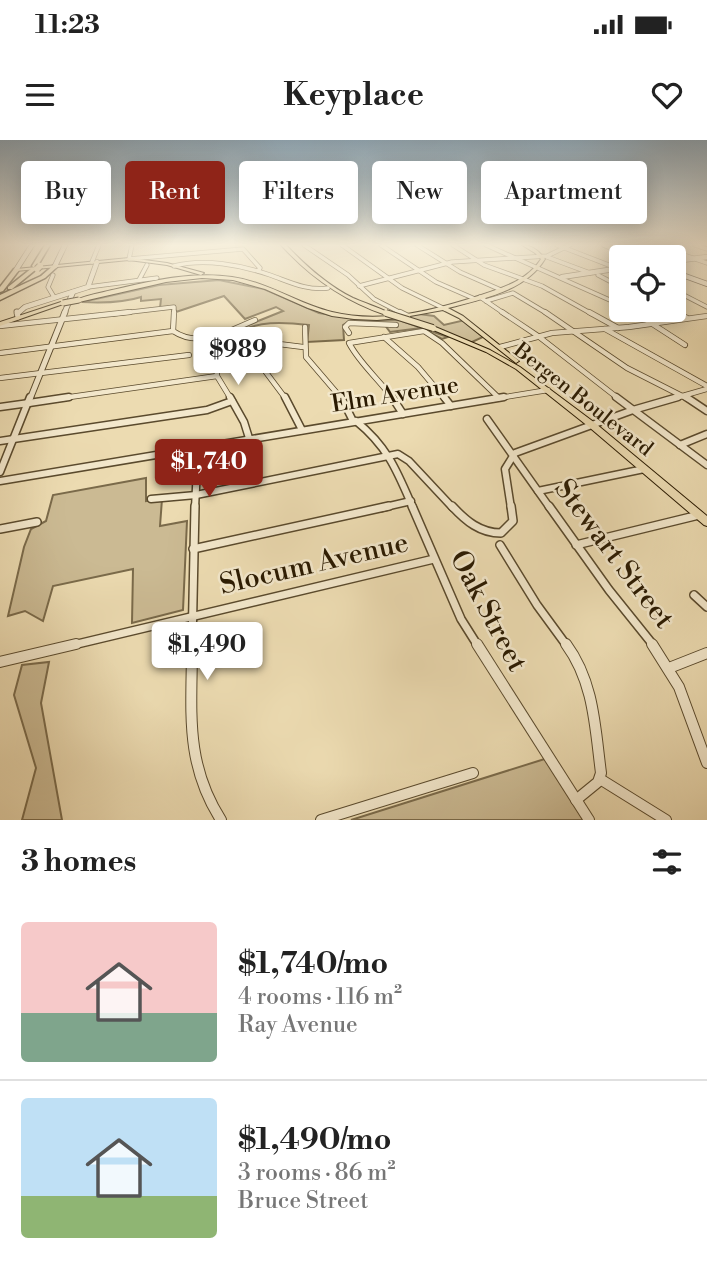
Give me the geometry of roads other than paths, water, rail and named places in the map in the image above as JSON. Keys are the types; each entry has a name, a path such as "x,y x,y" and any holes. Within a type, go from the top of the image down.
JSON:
{"highway":[{"path":"0,295 12,277"},
{"path":"0,295 24,277"},
{"path":"0,295 43,277"}],"main road":[{"path":"0,325 63,303 171,279 220,277 256,283 311,308 353,321 408,316 445,309 480,299 527,277"},
{"name":"Bergen Boulevard","path":"314,277 328,288 364,306 488,351 545,388"},
{"path":"687,277 707,284"},
{"name":"Bergen Boulevard","path":"445,309 500,347 545,388 703,519"},
{"path":"470,343 483,336 488,351 500,347"}],"street":[{"path":"51,277 48,286 54,297"},
{"path":"88,287 91,277"},
{"path":"275,277 312,289 328,288"},
{"path":"347,277 377,301 408,316"},
{"path":"388,277 407,291 445,309"},
{"path":"359,286 398,277"},
{"path":"429,277 480,299 538,336 707,465"},
{"path":"471,277 501,290"},
{"path":"518,277 538,284 618,328"},
{"path":"563,277 609,299"},
{"path":"18,317 16,313 21,309 88,287 156,278"},
{"path":"530,287 538,284"},
{"path":"0,472 73,292"},
{"path":"480,299 513,293 627,368 682,395 707,411"},
{"path":"490,294 497,298"},
{"path":"686,296 707,306"},
{"path":"364,306 377,301"},
{"path":"0,325 174,307 173,331"},
{"path":"500,347 573,330 618,328 707,316"},
{"path":"697,317 707,323"},
{"path":"0,353 173,331 181,337 200,341 255,320"},
{"path":"349,333 345,327 353,321 396,325"},
{"path":"654,323 685,345"},
{"path":"249,438 244,422 217,376 216,358 220,347 239,333 248,332 271,342 303,347 305,327"},
{"path":"605,329 707,387"},
{"path":"403,414 376,375 355,355 349,343 430,330 499,398"},
{"path":"384,337 418,367 451,406"},
{"path":"271,342 260,354 259,363 288,402 302,430"},
{"name":"Oak Street","path":"303,347 307,361 336,390 355,421 375,436 390,455 434,559 471,636 589,820"},
{"path":"0,378 189,355"},
{"path":"0,407 217,376"},
{"path":"151,499 196,495 390,455 408,458 468,524 480,531 504,531 513,521 505,474 507,464 513,456 633,410 707,387"},
{"name":"Elm Avenue","path":"0,481 499,398 545,388"},
{"path":"0,441 207,410 232,401"},
{"name":"Stewart Street","path":"487,419 669,668 707,763"},
{"path":"680,444 707,434"},
{"path":"198,448 192,616 194,755 205,795 221,820"},
{"path":"538,491 644,469"},
{"path":"194,549 411,501"},
{"path":"576,544 703,519"},
{"path":"0,529 37,522"},
{"path":"500,544 537,605 572,651 586,676 600,779"},
{"name":"Slocum Avenue","path":"0,662 434,559"},
{"path":"694,595 707,607"},
{"path":"669,668 707,653"},
{"path":"321,820 473,773"},
{"path":"576,800 600,779"},
{"path":"600,779 666,820"}]}
